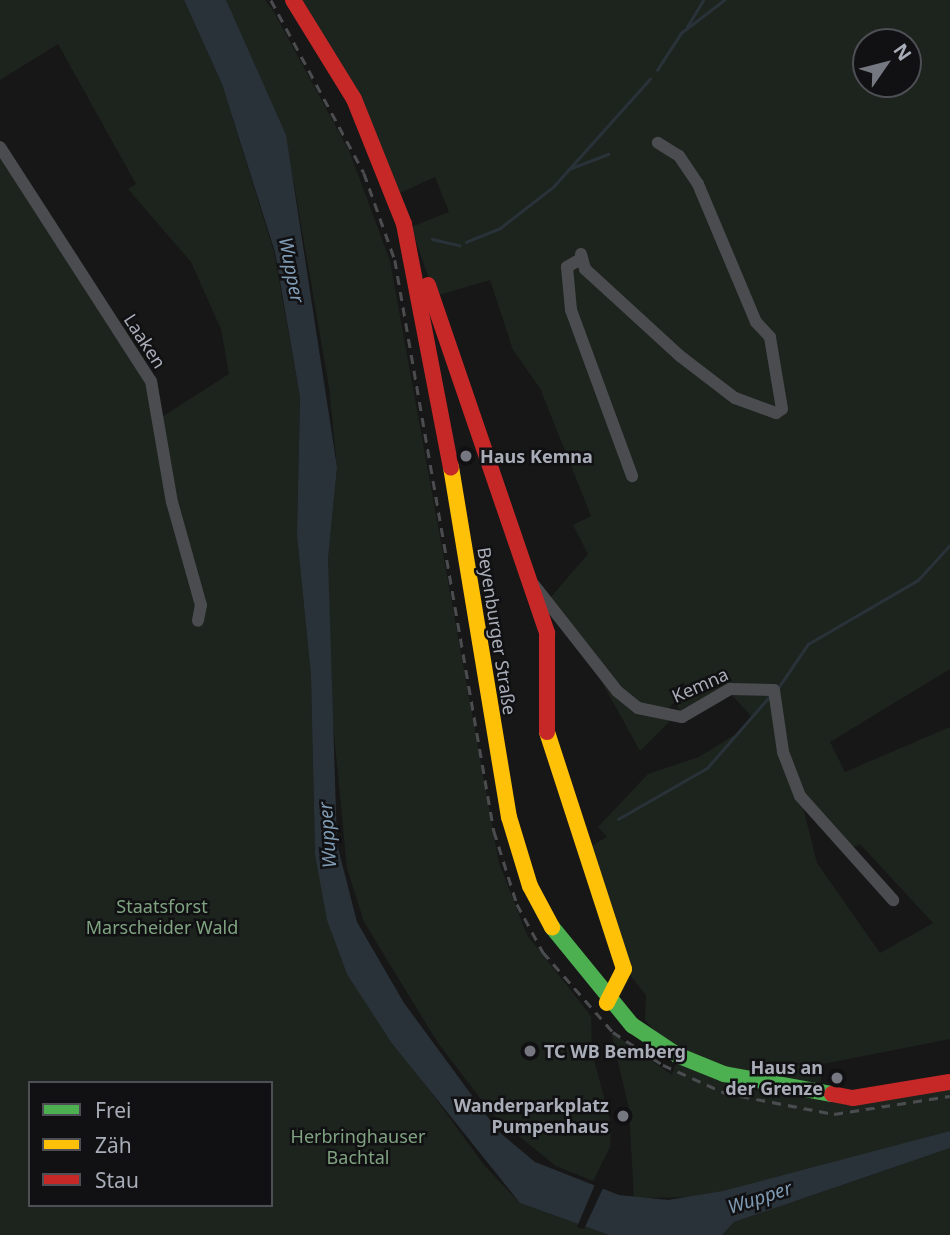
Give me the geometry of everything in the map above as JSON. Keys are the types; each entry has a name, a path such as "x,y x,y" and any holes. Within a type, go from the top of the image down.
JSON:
{"main road":[{"name":"Beyenburger Straße","path":"293,0 366,124 419,280 516,844 549,923 607,1003 656,1043 692,1062 777,1088 853,1098 950,1082"},
{"name":"Kemna","path":"419,280 426,279 478,446 534,585 547,642 545,725 624,969 607,1003"}],"street":[{"path":"632,476 570,310 566,274 580,257 680,356 735,398 776,413 782,409 770,337 756,322 698,184 679,156 658,143"},
{"name":"Laaken","path":"0,148 151,381 172,502 201,605 198,621"},
{"name":"Kemna","path":"534,585 617,691 638,708 682,717 730,689 774,690 783,752 800,796 893,900"}],"green space":[{"name":"Staatsforst Marscheider Wald","path":"0,0 184,0 222,84 274,252 300,397 297,535 311,676 315,854 367,1005 484,1165 520,1203 609,1235 0,1235 0,148 130,347 160,418 229,374 221,329 191,262 128,189 136,184 58,44 0,80"},
{"path":"226,0 265,0 274,12 350,153 390,261 499,863 527,935 591,1016 592,1052 611,1124 610,1147 593,1181 556,1166 493,1115 438,1043 364,922 347,868 329,682 328,559 337,467 329,387 293,178"},
{"path":"300,0 950,0 950,669 830,742 845,772 950,727 950,1039 823,1064 820,1088 858,1091 950,1075 950,1131 783,1180 695,1197 634,1198 629,1109 611,1032 672,1075 679,1055 645,1020 646,995 626,970 591,846 607,837 598,827 648,774 699,757 744,729 752,717 730,693 772,685 727,688 681,713 675,702 665,712 652,712 619,688 551,597 588,554 573,525 591,516 540,388 513,350 490,280 435,296 411,227 449,212 435,177 400,193","holes":["801,799 846,851 860,844 933,923 880,953 817,863"]},
{"path":"593,666 654,716 670,721 640,751"},
{"path":"950,1148 950,1235 722,1235 734,1222"}],"water":[{"name":"Wupper","path":"184,0 226,0 286,135 337,467 328,559 337,844 357,922 404,1003 498,1131 535,1162 619,1195 668,1200 723,1191 950,1131 950,1148 734,1222 722,1235 609,1235 520,1203 391,1042 347,974 327,920 315,854 311,676 297,535 300,397 275,252 222,84"}],"pier":[{"path":"596,1182 604,1186 584,1229 577,1227"}],"waterway":[{"path":"687,27 703,0"},
{"path":"657,70 681,33 724,0"},
{"path":"466,242 500,228 553,187 650,79"},
{"path":"569,169 608,154"},
{"path":"432,239 459,245"},
{"path":"778,688 808,644 918,580 950,545"},
{"path":"618,819 707,768 770,696"}],"railway":[{"path":"271,0 364,173 395,260 494,831 517,904 543,952 613,1032 663,1065 725,1093 834,1114 950,1096"}],"traffic: fast":[{"path":"552,927 632,1025 677,1055 724,1074 832,1094"}],"traffic: slow":[{"path":"451,467 509,817 530,886 552,927"},
{"path":"547,732 624,969 607,1003"}],"traffic: jam":[{"path":"293,0 354,99 404,224 451,467"},
{"path":"428,285 547,633 547,732"},
{"path":"832,1094 853,1098 950,1082"}],"place":[{"name":"Haus Kemna","path":"466,456"},
{"name":"TC WB Bemberg","path":"530,1051"},
{"name":"Haus an der Grenze","path":"837,1078"},
{"name":"Wanderparkplatz Pumpenhaus","path":"623,1116"}],"park label":[{"name":"Herbringhauser Bachtal","path":"358,1147"}]}
